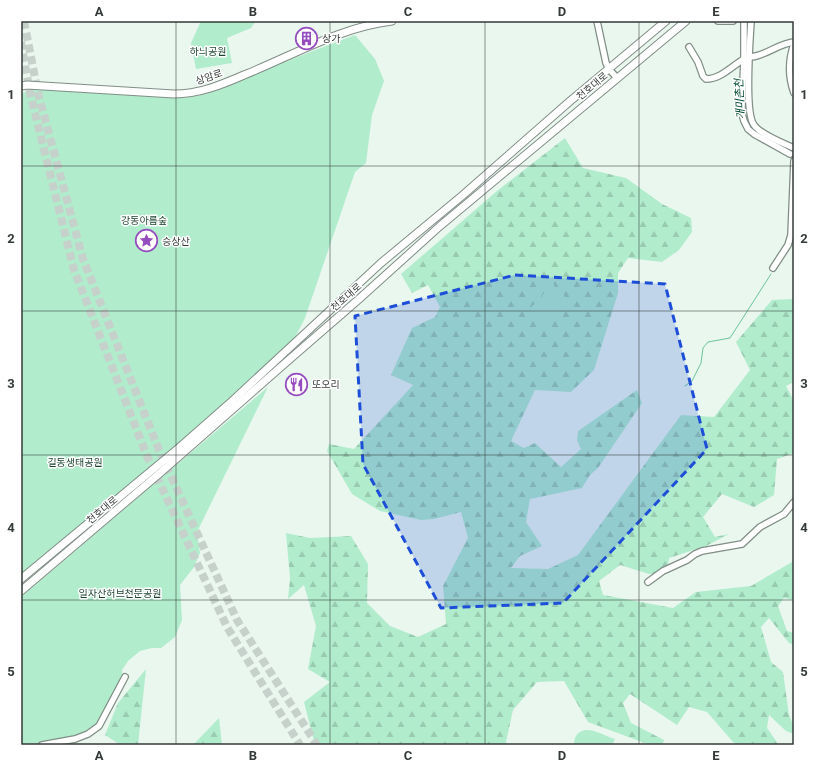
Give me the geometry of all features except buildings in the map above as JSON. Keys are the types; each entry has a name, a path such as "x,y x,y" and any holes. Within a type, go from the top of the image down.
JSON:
{"main road":[{"name":"상암로","path":"21,86 27,85 174,94 196,93 228,82 348,31 369,24 392,21"},
{"name":"천호대로","path":"21,579 230,403 382,263 463,196 666,21"},
{"name":"천호대로","path":"21,591 160,473 290,358 360,299 440,226 686,21"}],"street":[{"path":"597,21 606,61 609,69 617,78"},
{"path":"718,21 733,21"},
{"path":"744,21 747,58 748,105 751,120 754,126 761,131 794,148"},
{"path":"750,21 742,114 746,125 754,134 790,154"},
{"path":"689,47 698,62 703,76 706,79 712,79 723,74 747,58 794,43 789,69 794,93"},
{"path":"773,268 788,245 791,235 794,161"},
{"path":"648,582 663,571 687,560 694,554 702,551 742,544 760,527 784,514 794,502"},
{"path":"42,745 88,734 99,726 125,677"}],"highlighted area":[{"path":"515,275 665,284 707,449 563,603 441,608 363,464 355,316"}],"green space":[{"name":"하늬공원","path":"201,21 256,21 251,28 227,38 232,63 196,69 191,43"},
{"name":"강동아름숲","path":"355,35 375,59 384,81 372,115 366,163 355,172 305,318 287,353 156,467 21,574 21,94 48,89 95,91 178,98 189,97 223,88"},
{"path":"565,138 583,168 626,178 662,204 691,218 692,232 679,250 662,262 628,258 618,273 618,293 594,370 571,392 535,390 511,441 524,448 535,443 561,467 581,449 577,440 578,431 637,390 642,403 598,468 590,475 582,488 530,499 526,522 542,546 520,556 511,568 548,569 578,555 681,415 714,417 750,370 736,342 772,300 793,299 794,382 786,386 794,401 794,453 777,459 774,495 754,507 722,494 703,517 715,537 729,534 706,546 669,558 667,573 649,574 620,565 599,581 603,595 673,608 696,592 751,586 792,562 794,559 794,600 784,598 778,606 787,631 794,633 794,645 789,643 769,618 761,627 771,662 783,672 789,715 794,727 794,734 786,731 769,715 767,728 779,745 738,745 733,742 707,712 689,707 677,725 630,694 623,703 631,723 664,740 662,745 650,745 588,722 564,681 537,682 513,710 506,742 507,745 315,745 304,702 330,682 308,669 316,626 304,585 288,599 290,578 286,533 310,538 351,536 368,564 367,603 390,626 418,637 446,624 443,586 468,538 461,512 434,519 421,520 380,511 352,494 327,451 329,444 354,449 413,385 391,375 412,328 435,317 440,307 428,285 412,293 401,274 497,191"},
{"path":"550,278 553,280 554,286 564,296 566,305 563,313 556,319 547,322 539,322 533,317 531,307 543,294"},
{"name":"일자산허브천문공원","path":"268,387 197,532 200,553 194,567 180,585 182,620 175,637 161,648 152,648 140,651 128,661 122,670 122,677 97,725 74,737 37,745 21,745 21,597"},
{"path":"146,669 138,745 117,745 119,744 105,735 118,703"},
{"path":"219,718 222,745 193,745"},
{"path":"585,730 596,732 615,739 612,745 574,745 576,735"}],"waterway":[{"name":"개미촌천","path":"747,21 747,41"},
{"name":"개미촌천","path":"746,88 745,113 748,122"},
{"name":"개미촌천","path":"685,386 692,381 701,363 703,348 708,342 730,338 771,274"}],"tunnel":[{"path":"24,21 38,93 83,259 159,450 237,620 317,745"},
{"path":"21,42 30,93 74,270 147,456 227,627 300,745"}],"place":[{"name":"상가","path":"307,38"},
{"name":"승상산","path":"147,241"},
{"name":"또오리","path":"296,384"}],"park label":[{"name":"길동생태공원","path":"75,462"}]}
